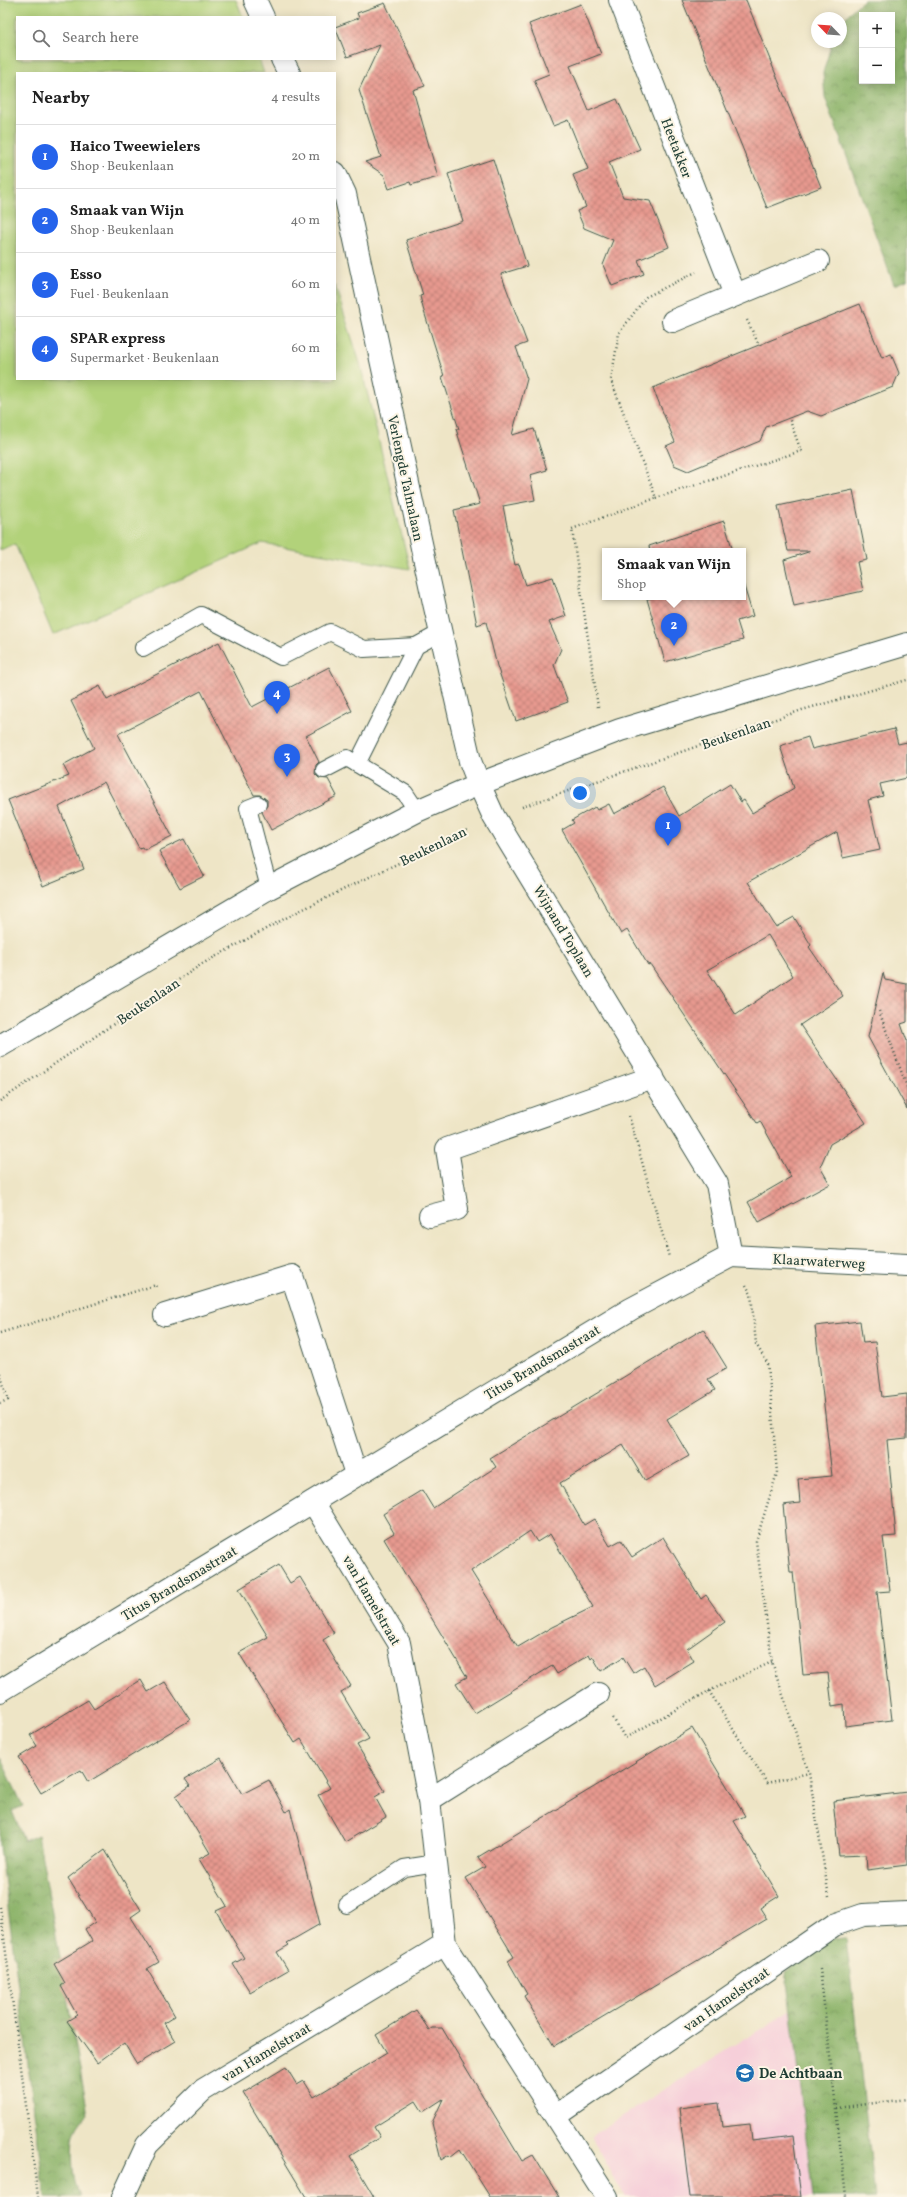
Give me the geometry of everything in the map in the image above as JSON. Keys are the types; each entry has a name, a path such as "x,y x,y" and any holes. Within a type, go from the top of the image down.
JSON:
{"street":[{"path":"255,0 262,16"},
{"name":"Heetakker","path":"620,0 735,295"},
{"path":"282,60 288,72"},
{"name":"Verlengde Talmalaan","path":"336,175 345,194 440,633 470,760 478,784"},
{"path":"673,321 818,261"},
{"path":"0,1046 269,888 417,811 478,784 620,730 907,644"},
{"name":"Wijnand Toplaan","path":"478,784 494,817 717,1184 731,1256"},
{"path":"430,1216 457,1209 447,1149 653,1077"},
{"name":"Klaarwaterweg","path":"731,1256 907,1265"},
{"name":"Titus Brandsmastraat","path":"0,1691 314,1502 356,1474 631,1308 731,1256"},
{"path":"165,1315 292,1276 356,1474"},
{"name":"van Hamelstraat","path":"314,1502 399,1643 429,1800 446,1944 607,2197"},
{"path":"429,1800 598,1694"},
{"name":"van Hamelstraat","path":"556,2116 834,1925 863,1915 907,1913"},
{"name":"van Hamelstraat","path":"123,2197 147,2145 203,2090 446,1944"}],"lane":[{"path":"143,648 200,615 281,657 330,632 364,649 416,646 440,633"},
{"path":"357,764 416,646"},
{"path":"324,770 347,758 405,793 417,811"},
{"path":"258,804 248,808 269,888"},
{"path":"347,1905 404,1868 436,1863"}],"path":[{"path":"656,498 611,380 619,333 646,297 721,260"},
{"path":"600,714 572,529 656,498 801,451 789,418"},
{"name":"Beukenlaan","path":"0,1101 202,964 293,914 494,817 802,710 907,680"},
{"path":"879,1011 907,1087"},
{"path":"621,1089 677,1285"},
{"path":"731,1256 751,1294 756,1344 768,1364 777,1473 756,1541 772,1662 809,1773 834,1925"},
{"path":"0,1333 156,1285 165,1315"},
{"path":"0,1373 8,1400 0,1403"},
{"path":"598,1694 625,1738 708,1691 772,1662"},
{"path":"708,1691 767,1783 809,1773"},
{"path":"0,1907 38,2197"},
{"path":"816,1937 846,2197"},
{"path":"836,2108 907,2098"}],"shaded area":[{"name":"De Achtbaan","path":"791,2010 813,2197 625,2197 591,2136"}],"green space":[{"path":"0,0 236,0 243,16 16,16 16,60 259,60 264,72 16,72 16,380 336,380 336,289 360,363 410,569 262,543 53,635 15,544 0,550"},
{"path":"864,0 907,0 907,280 894,285 825,97 823,73 830,48 847,48 847,17"},
{"path":"0,1757 23,1806 12,1811 24,1841 38,1835 88,2114 74,2135 72,2149 74,2176 80,2197 45,2197 0,1845"},
{"path":"846,1938 875,2197 813,2197 786,1972 831,1939"}],"building":[{"path":"682,0 746,0 821,187 767,208"},
{"path":"385,3 425,86 413,90 438,177 411,185 410,182 389,189 384,175 365,162 381,157 359,90 380,45 347,57 336,30 336,27 359,18 357,13"},
{"path":"581,4 601,54 570,66 589,111 617,99 640,149 609,162 623,197 650,201 669,247 638,260 644,274 612,286 603,265 613,240 584,228 577,211 586,207 573,175 588,169 568,120 553,126 534,80 549,74 529,24"},
{"path":"493,159 527,266 501,274 527,343 516,347 527,379 512,435 534,429 547,470 530,475 535,500 503,506 515,565 519,564 526,585 553,577 566,616 549,622 561,649 554,665 568,702 516,721 497,666 486,622 477,625 454,510 480,504 456,429 459,429 442,377 444,376 420,296 423,295 406,240 463,221 448,174"},
{"path":"860,304 882,358 891,354 899,373 893,387 821,416 807,411 766,427 760,441 688,471 674,465 666,446 675,442 653,388"},
{"path":"853,490 867,560 857,562 863,591 794,606 784,560 811,551 788,551 778,506"},
{"path":"724,521 732,548 649,548 649,546"},
{"path":"746,593 753,616 737,621 743,640 665,662 647,600 746,600"},
{"path":"219,642 252,707 329,667 352,711 306,736 319,762 316,765 315,774 319,778 328,779 337,796 271,830 262,812 267,806 267,800 260,795 254,795 201,691 118,734 172,836 144,850 142,847 139,848 104,782 59,807 84,869 43,886 8,800 69,776 63,765 94,748 71,701 100,686 107,700"},
{"path":"894,729 898,744 907,742 907,778 880,784 883,796 868,800 880,850 843,858 837,832 748,882 776,927 794,917 811,945 809,947 843,996 800,1025 866,1123 830,1144 820,1167 830,1184 759,1222 748,1202 791,1177 760,1121 757,1123 650,964 648,965 627,930 621,934 562,830 574,823 572,820 595,807 597,810 609,804 614,814 663,787 679,816 730,784 741,802 744,800 752,813 794,788 780,746 808,737 812,749","holes":["768,935 793,976 736,1015 707,970"]},
{"path":"184,839 204,876 180,888 159,851"},
{"path":"883,973 885,980 907,984 907,1022 901,1024 907,1041 907,1109 868,1037"},
{"path":"860,1321 863,1343 875,1342 882,1397 907,1394 907,1438 887,1440 896,1536 883,1537 890,1591 877,1592 892,1720 845,1726 844,1704 832,1706 828,1673 803,1675 793,1572 790,1572 783,1505 800,1503 798,1479 832,1476 815,1326"},
{"path":"703,1329 727,1368 708,1379 715,1390 667,1419 689,1456 645,1481 623,1445 560,1483 584,1525 594,1519 610,1546 621,1540 632,1557 663,1537 701,1599 706,1595 725,1622 687,1649 694,1661 655,1685 644,1666 633,1673 623,1657 601,1671 593,1657 591,1659 589,1655 557,1674 552,1666 475,1713 456,1683 467,1677 384,1539 394,1533 383,1514 422,1490 433,1508 496,1467 490,1458","holes":["530,1531 537,1542 550,1534 593,1607 552,1627 518,1647 471,1571"]},
{"path":"279,1565 290,1583 300,1577 334,1633 323,1640 351,1686 341,1692 369,1739 357,1745 385,1791 375,1797 386,1817 345,1842 318,1795 330,1788 301,1739 295,1743 239,1653 268,1637 239,1589"},
{"path":"141,1680 148,1692 165,1682 190,1720 88,1782 81,1770 41,1793 19,1757 37,1746 30,1735 88,1700 94,1709"},
{"path":"692,1728 745,1816 734,1821 779,1896 760,1908 767,1919 554,2046 524,1996 527,1994 508,1961 514,1957 466,1878 485,1867 478,1857"},
{"path":"221,1758 242,1794 269,1780 286,1812 290,1809 320,1924 287,1943 289,1945 277,1952 288,1970 250,1992 233,1964 244,1958 216,1911 227,1906 199,1859 210,1853 176,1796 190,1786 185,1779"},
{"path":"907,1792 907,1865 867,1870 866,1855 839,1856 833,1801"},
{"path":"105,1850 141,1910 131,1917 159,1962 147,1969 175,2016 164,2023 175,2041 137,2064 124,2043 97,2063 67,2021 77,2015 61,1986 65,1983 54,1964 92,1941 85,1929 95,1922 68,1878"},
{"path":"416,2010 429,2030 432,2028 442,2028 522,2161 533,2155 559,2197 490,2197 460,2149 450,2157 449,2155 441,2160 432,2123 443,2099 423,2112 416,2101 374,2127 380,2137 350,2156 374,2197 306,2197 243,2093 286,2067 297,2085 304,2081 314,2097 387,2053 376,2035"},
{"path":"719,2103 722,2127 750,2124 752,2141 793,2136 801,2197 690,2197 679,2108"}],"place":[{"name":"Smaak van Wijn","path":"674,646"},
{"name":"SPAR express","path":"277,714"},
{"name":"Esso","path":"287,777"},
{"name":"Haico Tweewielers","path":"668,846"},
{"name":"De Achtbaan","path":"745,2073"}]}
